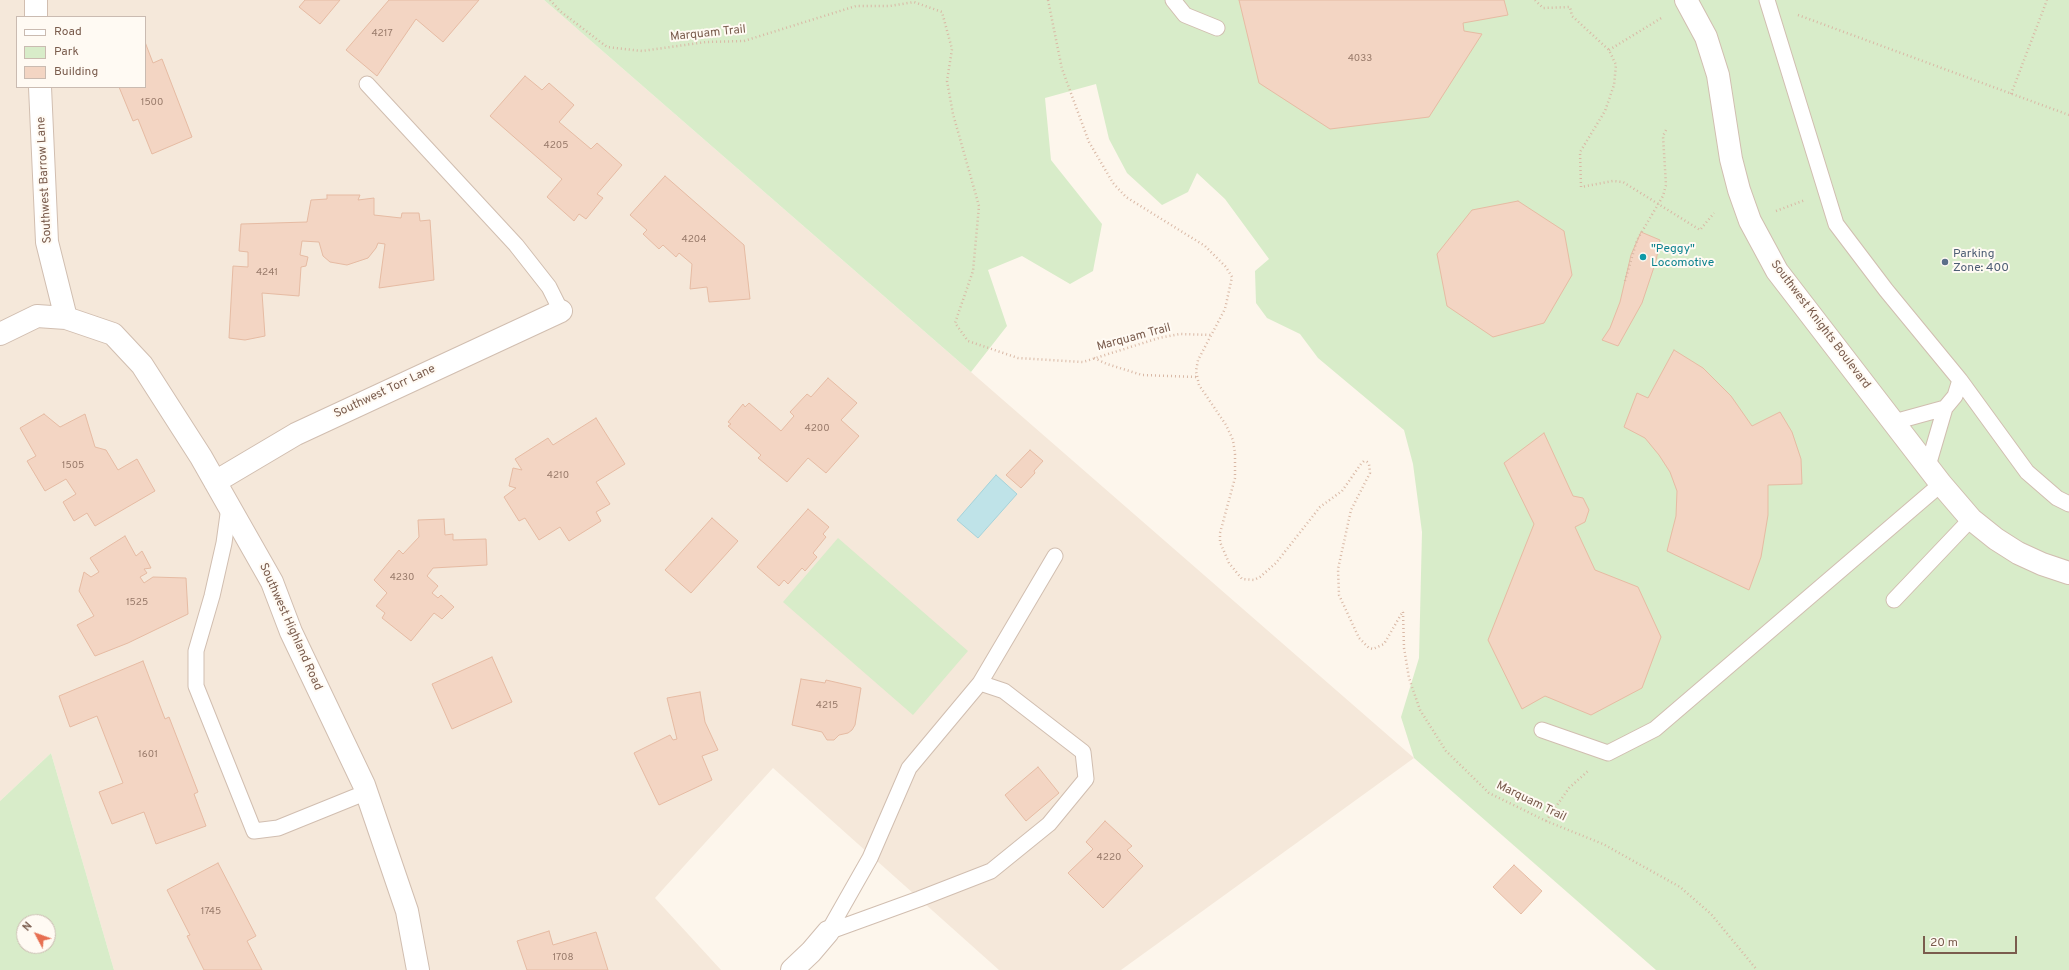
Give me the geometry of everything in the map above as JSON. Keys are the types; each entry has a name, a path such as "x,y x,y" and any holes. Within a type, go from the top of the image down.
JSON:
{"street":[{"path":"36,0 36,16"},
{"name":"Southwest Knights Boulevard","path":"1686,0 1706,37 1718,75 1731,159 1738,190 1750,221 1777,271 1928,466 1940,484 1971,519 1996,539 2018,553 2042,564 2069,573"},
{"name":"Southwest Barrow Lane","path":"40,88 47,242 66,318"},
{"name":"Southwest Torr Lane","path":"215,482 296,434 561,311"},
{"name":"Southwest Highland Road","path":"0,334 37,316 66,318 113,334 142,365 215,482 272,582 291,632 366,792 407,911 418,970"},
{"path":"792,970 811,952 828,932"}],"lane":[{"path":"1173,0 1185,15 1217,28"},
{"path":"1767,2 1784,51 1825,192 1836,224 1886,290 1960,380 2027,472 2057,498 2069,504"},
{"path":"367,84 516,245 549,287 561,311"},
{"path":"1928,466 1945,408 1955,396 1960,380"},
{"path":"1894,422 1945,408"},
{"path":"1542,730 1608,753 1655,729 1940,484"},
{"path":"229,507 224,543 212,596 196,651 196,686 254,831 278,828 366,792"},
{"path":"1894,600 1971,519"},
{"path":"828,932 870,858 909,768 980,683 1055,556"},
{"path":"828,932 991,871 1049,824 1086,779 1083,752 1004,692 980,683"}],"path":[{"name":"Marquam Trail","path":"550,0 560,11 607,47 642,51 706,42 744,42 856,6 890,6 914,2 942,12 952,49 947,81 953,114 979,206 973,271 956,323 968,341 1018,358 1083,362 1159,338 1180,334 1213,335"},
{"path":"1047,0 1065,76 1089,142 1113,183 1126,197 1205,246 1226,268 1232,277 1229,298 1213,335 1198,360 1196,377 1142,374 1107,364 1094,358"},
{"path":"1535,0 1543,8 1570,7 1572,16 1609,50 1616,65 1614,85 1605,111 1580,152 1581,187 1613,181 1623,182 1700,230 1714,213"},
{"path":"2012,94 2046,0"},
{"path":"1767,2 2069,115"},
{"path":"1609,50 1667,16"},
{"path":"1625,281 1637,240 1663,196 1666,185 1663,136 1667,128"},
{"path":"1771,212 1825,192"},
{"name":"Marquam Trail","path":"1196,377 1226,425 1233,440 1236,470 1220,533 1223,550 1237,574 1242,579 1254,580 1267,572 1320,507 1342,491 1361,464 1364,461 1367,462 1369,464 1370,473 1351,510 1338,569 1339,595 1359,638 1369,648 1384,644 1402,611 1404,648 1409,678 1420,710 1446,751 1489,793 1546,821 1603,844 1680,887 1711,914 1757,970"},
{"path":"1546,821 1569,788 1608,753"}],"shaded area":[{"path":"0,0 544,0 1414,758 1121,970 999,970 773,768 655,898 721,970 114,970 51,753 0,801"}],"green space":[{"path":"544,0 2069,0 2069,970 1656,970 1414,758 1401,717 1419,658 1422,532 1413,464 1404,430 1318,358 1300,334 1267,318 1256,303 1255,271 1269,259 1225,199 1197,173 1188,192 1162,205 1127,173 1109,139 1096,84 1045,98 1051,160 1102,224 1093,271 1070,284 1022,256 988,270 1007,326 971,372"},
{"path":"838,538 968,651 913,715 783,602"},
{"path":"51,753 114,970 0,970 0,801"}],"water":[{"path":"996,475 1017,494 978,538 957,520"}],"building":[{"path":"305,0 340,0 320,24 299,7"},
{"path":"389,0 479,0 443,42 416,19 377,76 346,50"},
{"path":"1239,0 1504,0 1508,15 1463,23 1464,31 1482,34 1429,117 1330,129 1259,83"},
{"path":"146,45 153,63 162,59 192,137 152,154 138,119 133,121 119,88 146,88"},
{"path":"525,76 542,90 549,83 574,105 559,122 591,149 597,143 622,165 597,194 603,198 586,219 579,214 574,221 547,197 562,179 490,116"},
{"path":"665,176 744,245 750,299 709,302 707,287 690,289 692,264 679,253 676,257 663,245 659,249 643,234 647,230 630,215"},
{"path":"327,195 360,195 358,200 374,198 374,215 401,218 402,213 419,213 420,221 430,220 434,280 379,288 385,244 378,243 368,258 347,265 330,262 323,256 319,242 302,241 300,255 308,257 306,266 301,267 299,296 262,293 265,336 245,340 229,338 233,266 248,267 248,252 239,251 241,224 307,222 311,200 327,199"},
{"path":"1518,201 1564,231 1572,275 1544,323 1493,337 1447,306 1437,254 1472,210"},
{"path":"1641,232 1660,240 1656,261 1642,303 1618,346 1602,340 1610,328 1620,302 1631,255"},
{"path":"1674,350 1703,368 1731,396 1752,426 1780,412 1792,432 1801,459 1802,484 1768,485 1768,515 1761,557 1749,590 1667,551 1676,516 1677,491 1670,472 1659,455 1645,438 1624,427 1637,393 1648,398"},
{"path":"828,378 857,403 841,420 859,436 826,473 808,458 787,482 758,458 761,455 728,426 731,424 728,422 743,404 745,407 749,403 781,431 794,416 790,412 807,394 811,397"},
{"path":"44,414 60,427 85,414 95,447 106,450 118,470 137,459 155,491 95,526 87,513 74,521 63,502 76,494 66,479 45,491 27,461 36,456 20,428"},
{"path":"596,418 625,464 596,482 610,504 596,512 601,521 569,541 560,527 539,540 525,518 519,521 504,497 516,488 509,486 513,468 522,470 515,459 548,438 553,445"},
{"path":"1544,433 1573,496 1583,498 1589,510 1585,522 1575,527 1595,570 1638,587 1661,637 1642,688 1591,715 1545,696 1522,709 1488,640 1534,524 1504,463"},
{"path":"1030,450 1043,461 1034,471 1035,473 1021,488 1006,475"},
{"path":"808,509 829,527 823,534 826,537 813,553 817,557 805,571 802,568 788,584 784,580 779,586 757,567"},
{"path":"712,518 738,541 691,593 665,570"},
{"path":"444,519 445,535 453,534 453,540 486,539 487,565 433,568 427,576 438,586 432,593 438,598 441,595 454,607 442,619 434,613 411,641 382,618 385,613 376,606 387,593 374,580 399,550 403,554 419,537 418,520"},
{"path":"125,536 136,556 142,551 151,568 144,569 147,573 140,577 144,583 153,577 186,578 188,614 128,643 95,656 77,625 94,616 79,591 84,572 91,577 99,572 90,558"},
{"path":"492,657 512,702 452,729 432,684"},
{"path":"143,661 165,719 169,717 198,792 194,794 206,826 156,844 144,812 112,824 99,792 123,783 97,716 70,727 59,696"},
{"path":"801,679 825,683 826,680 861,688 855,725 852,730 848,733 839,735 834,740 827,740 822,732 792,725"},
{"path":"700,692 705,722 718,750 702,756 712,780 659,805 634,753 670,735 673,740 677,739 667,698"},
{"path":"1038,767 1059,793 1026,821 1005,795"},
{"path":"1105,821 1132,846 1127,850 1143,866 1103,908 1068,873 1093,849 1086,842"},
{"path":"218,863 256,936 247,941 262,970 204,970 187,936 190,935 167,890"},
{"path":"1514,865 1542,891 1521,914 1493,887"},
{"path":"549,931 553,945 596,932 608,970 527,970 517,941"}],"place":[{"name":"\"Peggy\" Locomotive","path":"1643,257"},
{"name":"Parking Zone: 400","path":"1945,262"}]}
